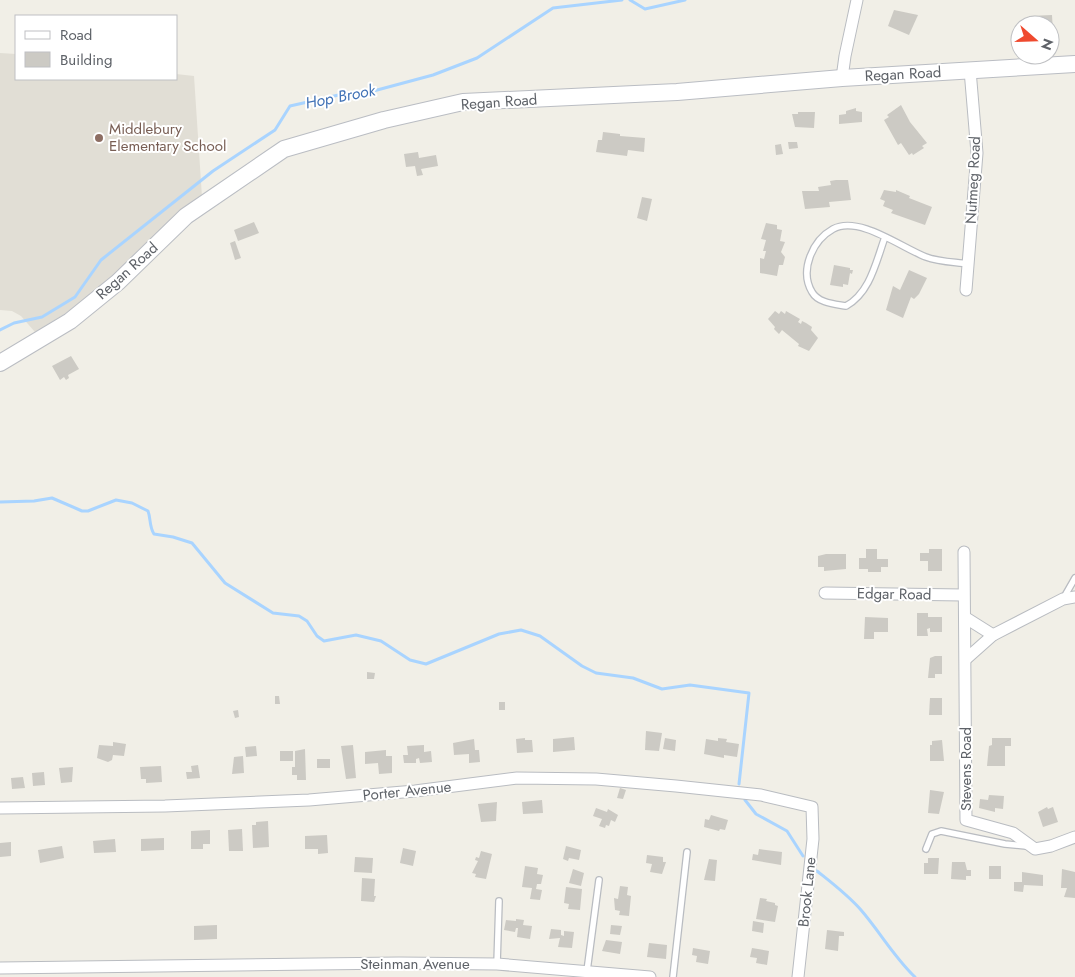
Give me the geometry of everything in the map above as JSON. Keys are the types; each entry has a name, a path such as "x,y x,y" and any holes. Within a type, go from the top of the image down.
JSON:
{"street":[{"path":"842,78 858,0"},
{"name":"Regan Road","path":"0,363 70,321 118,282 186,216 284,149 384,120 463,102 678,92 842,78 1075,64"},
{"name":"Nutmeg Road","path":"966,290 977,153 970,70"},
{"name":"Stevens Road","path":"964,552 963,595 966,618 966,820 1012,833 1031,846"},
{"name":"Edgar Road","path":"825,592 963,595"},
{"path":"966,659 993,635 1062,599 1075,597"},
{"path":"966,618 993,635"},
{"name":"Porter Avenue","path":"0,808 165,806 309,800 415,791 517,778 596,778 761,795 812,807"},
{"name":"Brook Lane","path":"798,977 813,838 812,807"},
{"path":"1031,846 1035,849 1051,846 1075,837"},
{"name":"Steinman Avenue","path":"0,968 497,964 650,977"}],"lane":[{"path":"885,237 868,282 858,300 846,306 823,301 812,293 807,274 812,249 834,229 853,225 885,237 926,257 938,261 968,264"},
{"path":"1062,599 1075,578"},
{"path":"926,849 932,834 941,830 1006,844 1031,846"},
{"path":"673,977 688,852"},
{"path":"587,971 599,880"},
{"path":"497,964 499,901"}],"shaded area":[{"name":"Middlebury Elementary School","path":"0,53 15,54 15,80 178,80 178,74 194,76 202,197 114,277 66,313 35,332 21,316 12,311 0,310"}],"building":[{"path":"894,10 918,15 909,35 888,26"},
{"path":"901,105 910,122 927,143 922,146 924,148 913,155 912,153 909,155 901,143 898,145 884,120 889,117 887,115"},
{"path":"856,108 856,111 862,112 862,122 839,124 839,115 846,114 846,111"},
{"path":"798,112 815,112 814,128 795,127 792,114 798,114"},
{"path":"603,132 620,134 620,136 645,138 644,152 628,150 627,156 596,152 598,140 602,140"},
{"path":"788,142 797,142 798,148 789,149"},
{"path":"781,144 783,154 776,155 775,145"},
{"path":"418,152 419,158 436,155 438,166 421,169 423,175 417,176 415,166 406,167 404,154"},
{"path":"848,180 851,200 829,202 830,207 805,209 802,191 819,191 818,187 831,185 830,181"},
{"path":"884,190 896,192 896,190 910,196 909,198 932,207 925,225 891,213 893,210 883,206 885,201 880,199"},
{"path":"642,197 652,199 647,221 637,218"},
{"path":"254,222 259,233 238,241 234,230"},
{"path":"766,223 777,225 777,229 782,230 780,241 785,242 781,252 785,257 783,265 779,265 777,276 760,273 760,258 764,259 766,251 763,251 766,240 761,239"},
{"path":"235,241 241,258 235,260 230,243"},
{"path":"834,265 853,270 852,274 850,273 848,285 843,284 843,287 830,285"},
{"path":"909,270 927,278 919,294 914,299 911,297 903,318 886,310 893,286 900,290"},
{"path":"775,311 779,314 781,311 785,314 786,311 800,319 798,322 801,324 802,321 812,327 811,330 818,338 809,351 798,346 799,344 782,330 779,334 774,329 775,327 768,319"},
{"path":"71,356 79,369 68,375 69,378 66,380 64,377 60,380 52,366"},
{"path":"866,549 877,549 877,559 888,559 888,567 881,567 881,572 868,572 868,569 859,569 859,558 866,558"},
{"path":"929,549 942,549 942,571 928,571 928,561 920,561 920,553 929,553"},
{"path":"846,554 846,569 824,571 824,567 818,567 818,556"},
{"path":"917,613 928,613 928,617 942,617 942,632 930,632 930,628 927,629 928,636 917,636"},
{"path":"865,617 888,618 888,632 874,632 874,639 864,639"},
{"path":"942,656 942,674 935,674 935,678 928,678 930,658"},
{"path":"367,672 375,673 374,679 367,679"},
{"path":"275,696 279,696 280,704 275,704"},
{"path":"930,698 942,698 942,715 929,715"},
{"path":"499,702 505,702 505,710 499,710"},
{"path":"238,710 239,717 235,718 233,711"},
{"path":"646,731 662,733 659,751 645,750"},
{"path":"574,737 575,750 553,752 553,739"},
{"path":"525,738 525,740 532,740 533,752 517,753 516,739"},
{"path":"665,738 676,740 675,751 663,749"},
{"path":"718,738 727,739 726,742 739,744 737,757 724,755 724,758 704,754 706,739 718,741"},
{"path":"992,738 1011,738 1011,746 1005,746 1005,766 987,766 989,746 992,745"},
{"path":"474,739 475,750 479,750 480,762 469,763 469,754 454,755 453,743"},
{"path":"942,740 944,761 930,761 930,745 932,745 932,741"},
{"path":"113,742 126,744 124,756 113,755 112,760 108,762 97,758 99,745 113,746"},
{"path":"353,745 356,778 346,779 341,746"},
{"path":"424,745 424,752 431,751 432,762 420,763 419,758 416,759 416,763 404,763 403,755 408,755 407,746"},
{"path":"256,746 257,756 246,757 245,747"},
{"path":"305,749 306,780 297,780 297,775 292,775 292,767 295,767 295,751"},
{"path":"386,750 386,756 392,756 392,773 379,774 378,763 365,764 365,752"},
{"path":"280,751 293,751 293,761 280,761"},
{"path":"243,756 244,773 232,774 234,757"},
{"path":"317,759 330,759 330,768 317,768"},
{"path":"198,765 200,778 187,779 186,772 192,772 191,766"},
{"path":"161,766 162,782 146,783 146,779 141,779 140,767"},
{"path":"73,767 72,782 61,783 59,768"},
{"path":"44,772 45,785 33,786 32,773"},
{"path":"23,777 25,788 12,789 11,778"},
{"path":"620,788 626,790 623,799 617,798"},
{"path":"930,790 944,792 939,814 928,813"},
{"path":"989,795 1004,796 1003,809 995,808 995,812 979,808 980,799 988,800"},
{"path":"542,800 543,813 523,814 522,802"},
{"path":"497,802 496,821 481,822 478,804"},
{"path":"1047,807 1048,809 1053,807 1058,822 1043,827 1038,812"},
{"path":"596,808 607,812 608,809 618,815 615,822 611,820 609,826 606,825 605,828 599,826 602,819 593,816"},
{"path":"711,815 728,820 725,830 720,829 719,831 704,827 705,819 709,820"},
{"path":"268,821 269,847 253,848 252,825 256,825 256,822"},
{"path":"242,829 243,851 229,851 228,830"},
{"path":"210,830 210,844 203,844 203,849 191,849 191,831"},
{"path":"327,835 328,853 318,854 318,849 305,849 305,836"},
{"path":"164,838 164,850 141,851 141,839"},
{"path":"115,839 116,852 94,853 93,841"},
{"path":"11,842 11,856 0,857 0,843"},
{"path":"62,846 64,858 40,863 38,850"},
{"path":"566,846 581,850 579,860 569,858 568,861 563,859"},
{"path":"403,848 416,851 413,866 400,863"},
{"path":"759,849 782,852 781,865 752,860 753,854 758,855"},
{"path":"481,851 492,854 486,879 475,877 476,874 472,873 478,861 475,860 476,857 479,858"},
{"path":"647,855 663,857 663,862 666,862 662,874 650,872 652,864 646,863"},
{"path":"355,857 373,858 372,873 354,872"},
{"path":"928,858 939,858 938,874 924,874 924,863 928,863"},
{"path":"709,859 717,860 715,881 704,880"},
{"path":"952,862 965,862 967,870 971,870 971,876 966,876 966,880 951,879"},
{"path":"525,866 538,868 537,874 543,875 541,884 537,884 536,889 542,890 540,900 530,899 532,888 522,887"},
{"path":"989,866 1001,866 1001,879 989,879"},
{"path":"573,869 584,873 581,886 569,883"},
{"path":"1062,869 1075,872 1075,898 1064,897 1067,888 1061,888"},
{"path":"1022,872 1043,875 1043,886 1024,885 1023,892 1014,891 1014,882 1022,882"},
{"path":"362,878 375,879 374,896 376,896 374,902 361,901"},
{"path":"620,886 628,887 627,895 631,896 629,916 619,915 620,911 615,910 614,898 618,899"},
{"path":"566,887 582,889 580,910 568,909 569,904 564,903"},
{"path":"760,898 767,899 766,901 775,903 778,906 775,922 756,919"},
{"path":"516,919 524,920 523,925 532,926 530,939 517,937 518,928 516,928 515,932 504,930 506,920 516,921"},
{"path":"753,921 764,923 763,933 752,931"},
{"path":"217,925 217,939 194,940 194,926"},
{"path":"611,925 622,926 620,935 610,934"},
{"path":"551,929 561,930 561,935 564,936 564,931 574,932 572,948 558,947 560,938 549,939"},
{"path":"827,930 844,932 844,936 839,936 838,951 825,949"},
{"path":"606,940 622,942 620,954 602,951"},
{"path":"649,943 667,945 666,959 647,957"},
{"path":"693,948 710,951 708,964 696,962 697,956 692,955"},
{"path":"752,948 769,951 767,965 756,963 757,958 750,957"}],"waterway":[{"name":"Hop Brook","path":"0,330 14,323 42,317 75,297 101,260 213,171 275,130 290,106 343,94 366,93 433,75 477,58 553,8 622,0"},
{"name":"Hop Brook","path":"630,0 645,9 685,0"},
{"path":"0,502 34,501 52,498 82,511 88,511 116,500 132,503 148,511 154,534 192,543 225,583 273,613 299,616 307,621 317,636 324,641 356,635 381,641 410,660 426,664 499,634 521,630 540,636 582,666 596,673 633,678 662,689 690,685 749,693 739,784"},
{"path":"745,800 756,814 787,831 803,856"},
{"path":"817,871 840,889 856,905 915,977"}],"place":[{"name":"Middlebury Elementary School","path":"99,138"}]}
